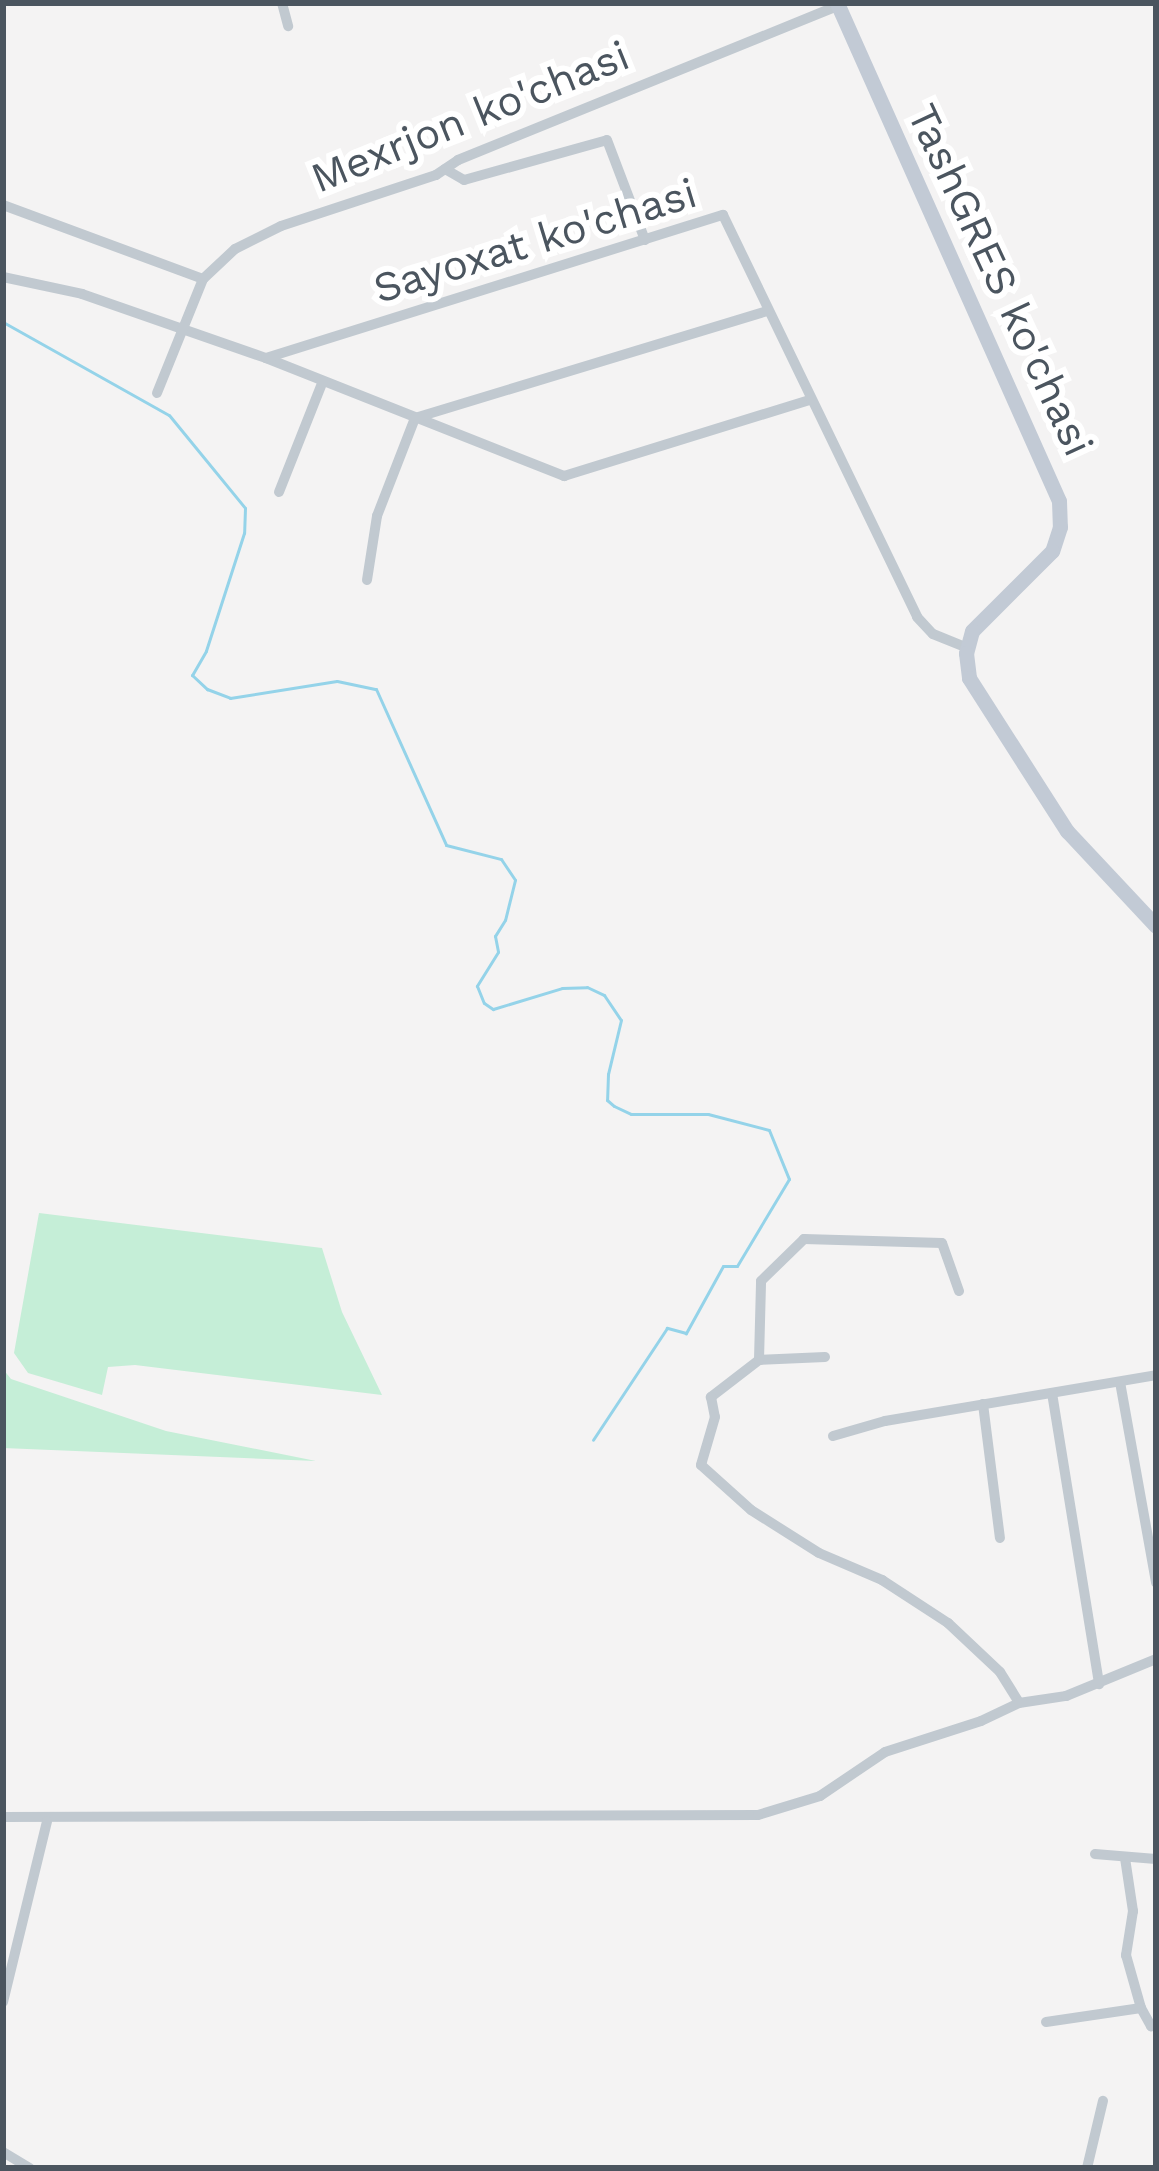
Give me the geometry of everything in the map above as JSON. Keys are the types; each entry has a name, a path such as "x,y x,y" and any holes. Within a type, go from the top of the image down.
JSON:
{"main road":[{"name":"TashGRES ko'chasi","path":"837,4 1059,501 1052,551 981,617 967,647"},
{"path":"967,647 972,684 1038,790 1067,831 1156,926"}],"street":[{"path":"282,3 288,26"},
{"name":"Mexrjon ko'chasi","path":"157,393 203,279 235,250 281,226 445,169 837,4"},
{"path":"445,169 464,180 607,140 645,239"},
{"path":"3,205 203,279"},
{"name":"Sayoxat ko'chasi","path":"266,358 722,215 917,616 933,634 967,647"},
{"path":"3,277 82,294 266,358 564,476 810,400"},
{"path":"415,418 768,311"},
{"path":"279,492 323,381"},
{"path":"367,580 376,516 415,418"},
{"path":"759,1360 761,1281 804,1239 941,1243 958,1291"},
{"path":"825,1357 759,1360 711,1397 715,1417 701,1465 751,1510 819,1553 882,1580 948,1622 1000,1672 1019,1703"},
{"path":"833,1436 983,1404 1156,1376"},
{"path":"1120,1382 1156,1583"},
{"path":"1052,1393 1099,1684"},
{"path":"983,1404 1000,1538"},
{"path":"3,1817 47,1821 271,1814 758,1814 820,1796 885,1752 981,1721 1019,1703 1099,1684 1156,1659"},
{"path":"3,2002 47,1821"},
{"path":"1096,1854 1156,1859"},
{"path":"1125,1858 1133,1910 1126,1955 1141,2008 1154,2029"},
{"path":"1046,2022 1141,2008"},
{"path":"1087,2168 1103,2101"},
{"path":"3,2152 30,2168"}],"green space":[{"path":"39,1213 322,1248 342,1312 382,1395 135,1365 108,1367 102,1395 28,1373 14,1353"},
{"path":"3,1369 11,1379 166,1431 316,1461 3,1448"}],"waterway":[{"path":"3,322 169,415 245,508 244,533 206,651 192,675 207,689 230,698 337,681 376,689 446,845 501,859 515,880 505,920 495,936 498,952 477,986 484,1003 493,1009 562,988 587,987 604,995 621,1020 608,1074 607,1100 614,1106 631,1114 708,1114 769,1130 789,1179 737,1266 723,1266 686,1333 667,1328 593,1440"}]}
